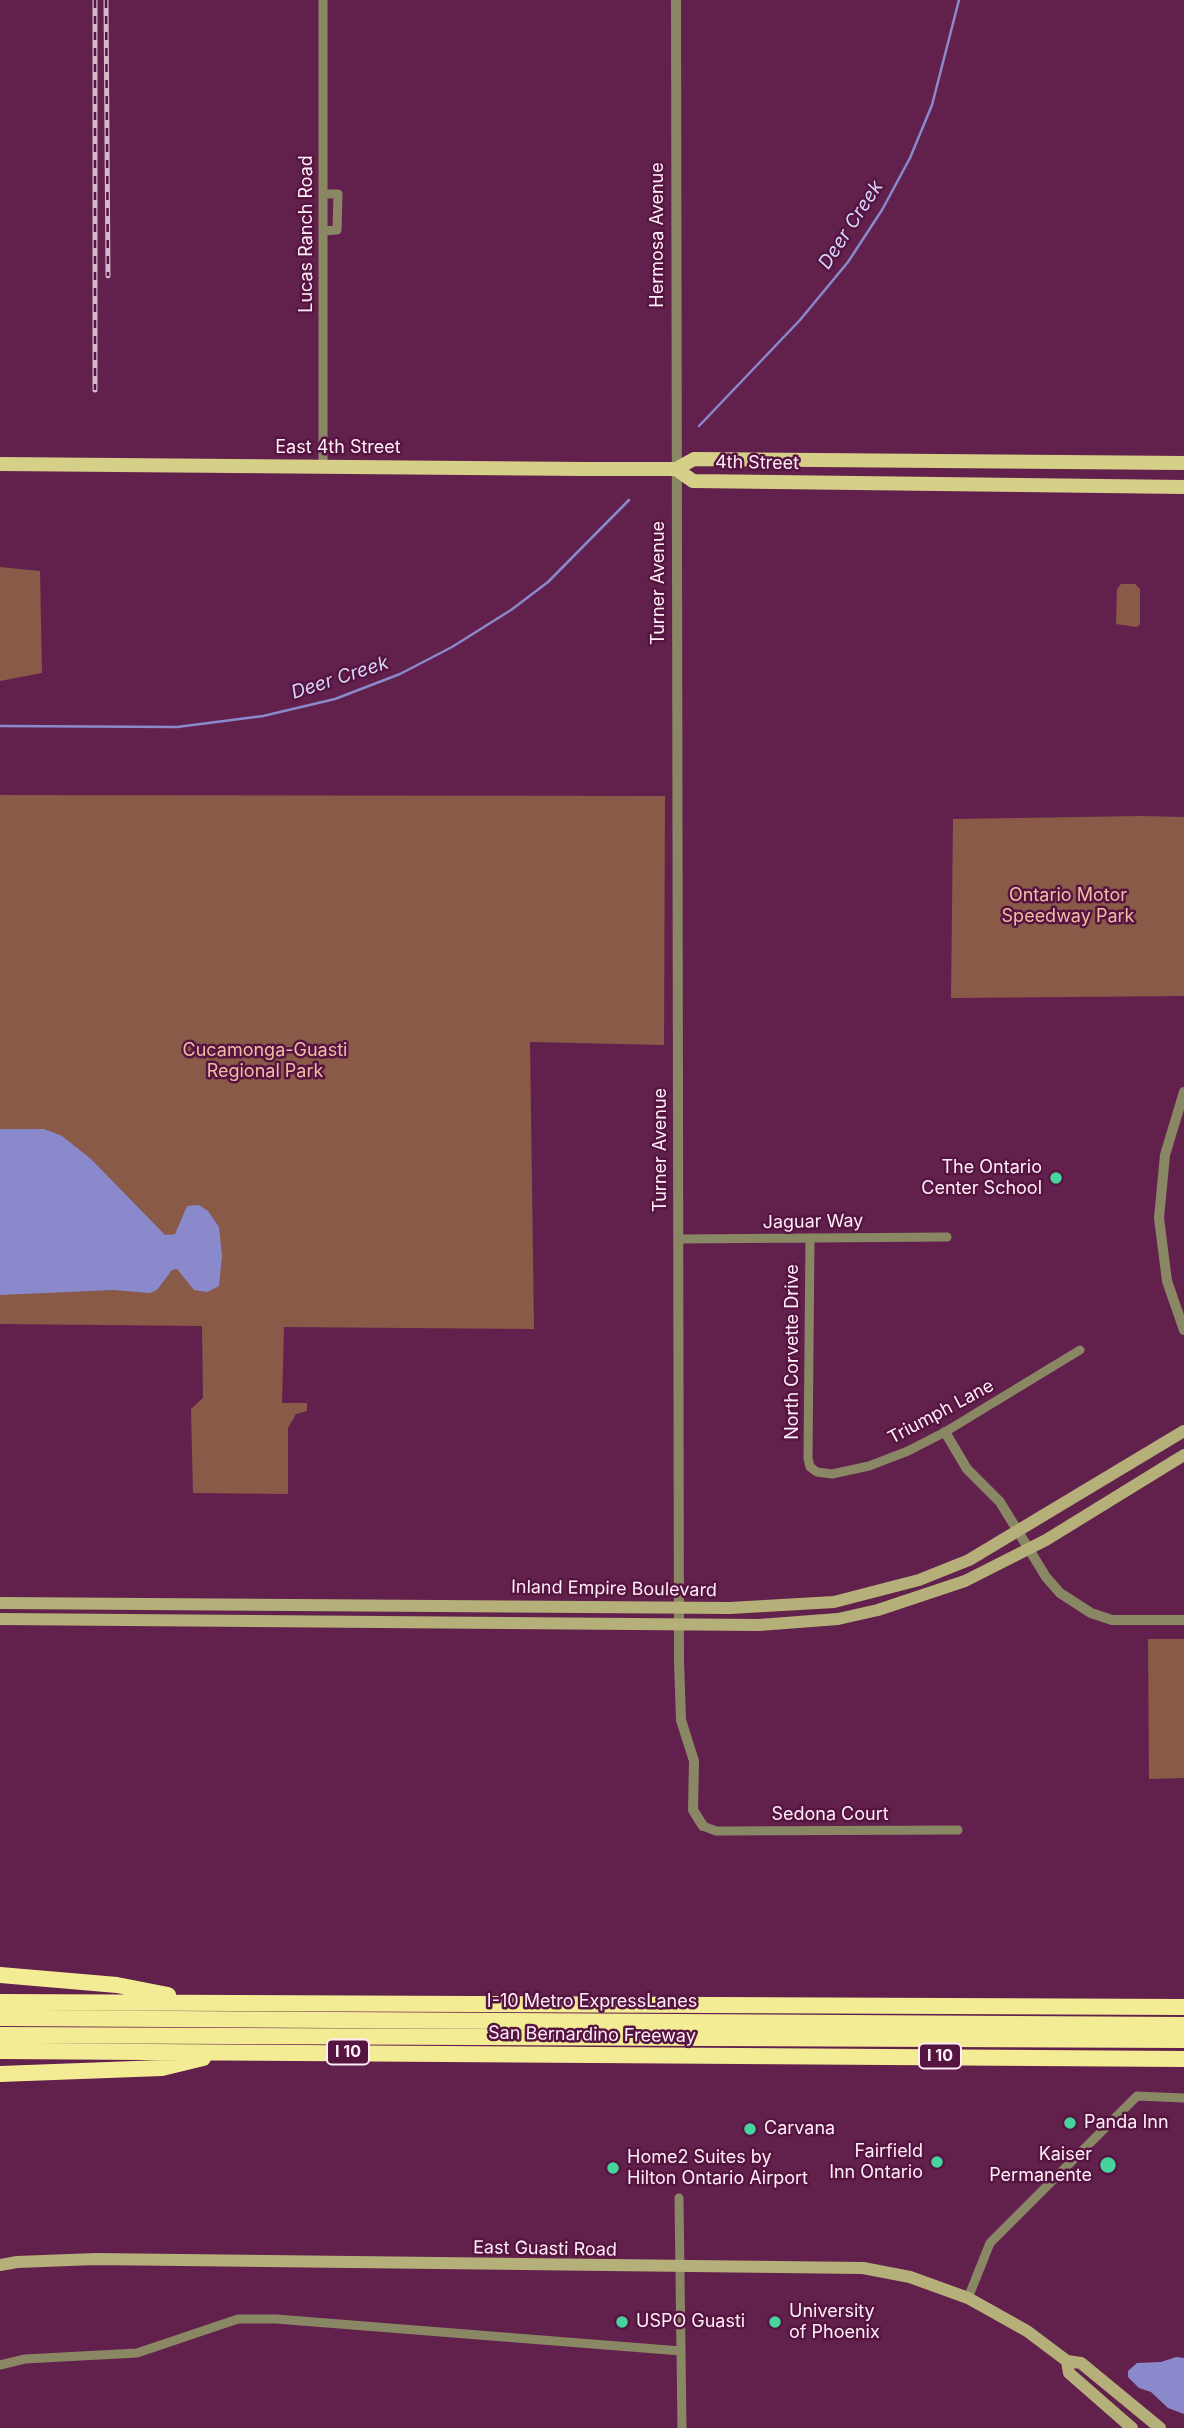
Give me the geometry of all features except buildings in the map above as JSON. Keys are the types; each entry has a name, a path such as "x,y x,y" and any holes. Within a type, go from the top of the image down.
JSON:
{"highway":[{"path":"0,1975 117,1986 205,2003"},
{"name":"San Bernardino Freeway","path":"0,2002 1184,2007"},
{"name":"I-10 Metro ExpressLanes","path":"0,2018 1184,2025"},
{"name":"I-10 Metro ExpressLanes","path":"0,2035 1184,2040"},
{"name":"San Bernardino Freeway","path":"0,2051 1184,2059"},
{"path":"0,2074 162,2068 226,2052"}],"main road":[{"name":"4th Street","path":"1184,464 694,459 676,469 693,481 1184,487"},
{"name":"East 4th Street","path":"0,464 676,469"},
{"name":"Inland Empire Boulevard","path":"0,1603 679,1608 784,1607 858,1597 944,1570 1019,1533 1184,1431"},
{"name":"Inland Empire Boulevard","path":"0,1619 679,1625 783,1624 838,1619 878,1610 965,1581 1029,1549 1184,1455"},
{"name":"East Guasti Road","path":"0,2265 96,2259 679,2268 863,2268 909,2277 968,2298 1027,2331 1067,2361 1082,2363 1160,2428"},
{"name":"East Guasti Road","path":"1067,2361 1069,2373 1132,2428"}],"street":[{"name":"Lucas Ranch Road","path":"323,0 323,468"},
{"name":"Hermosa Avenue","path":"676,0 676,469"},
{"path":"323,194 338,194 337,230 323,231"},
{"name":"Turner Avenue","path":"676,469 680,1712 694,1761 694,1810 703,1826"},
{"path":"1184,1092 1165,1155 1158,1218 1167,1281 1184,1330"},
{"name":"Jaguar Way","path":"679,1239 947,1237"},
{"name":"North Corvette Drive","path":"810,1238 810,1467"},
{"name":"Triumph Lane","path":"810,1467 817,1472 832,1474 869,1466 945,1432 1080,1350"},
{"path":"945,1432 967,1469 1000,1502 1060,1593 1091,1613 1112,1619 1184,1620"},
{"name":"Sedona Court","path":"703,1826 716,1831 958,1830"},
{"path":"968,2298 990,2243 1137,2096 1184,2098"},
{"path":"679,2198 682,2428"},
{"path":"0,2365 25,2359 137,2354 238,2319 276,2319 681,2351"}],"green space":[{"path":"0,567 40,571 42,673 0,681"},
{"path":"1121,584 1135,584 1140,589 1140,624 1137,627 1116,624 1117,589"},
{"name":"Cucamonga-Guasti Regional Park","path":"0,795 665,796 664,1045 530,1042 534,1329 284,1327 282,1403 307,1403 307,1411 296,1414 288,1428 288,1494 193,1493 191,1409 203,1398 202,1326 0,1324"},
{"name":"Ontario Motor Speedway Park","path":"1184,817 1184,996 951,998 953,819"},
{"path":"1148,1639 1184,1639 1184,1778 1149,1779"}],"water":[{"path":"0,1129 44,1129 62,1136 91,1159 165,1235 175,1234 187,1206 199,1205 208,1211 219,1227 222,1256 219,1286 207,1292 194,1290 177,1269 172,1270 157,1290 150,1293 113,1290 0,1295"},
{"path":"1176,2357 1184,2358 1184,2414 1168,2408 1151,2392 1139,2388 1128,2377 1128,2371 1137,2363 1161,2362"}],"waterway":[{"name":"Deer Creek","path":"699,426 800,320 848,262 882,210 910,158 932,105 959,0"},
{"name":"Deer Creek","path":"0,726 177,727 263,716 335,699 400,674 452,647 511,610 548,582 629,500"}],"railway":[{"path":"95,0 95,390"},
{"path":"106,0 108,276"}],"place":[{"name":"The Ontario Center School","path":"1056,1178"},
{"name":"Panda Inn","path":"1070,2123"},
{"name":"Carvana","path":"750,2129"},
{"name":"Fairfield Inn Ontario","path":"937,2162"},
{"name":"Kaiser Permanente","path":"1108,2165"},
{"name":"Home2 Suites by Hilton Ontario Airport","path":"613,2168"},
{"name":"USPO Guasti","path":"622,2322"},
{"name":"University of Phoenix","path":"775,2322"}]}
